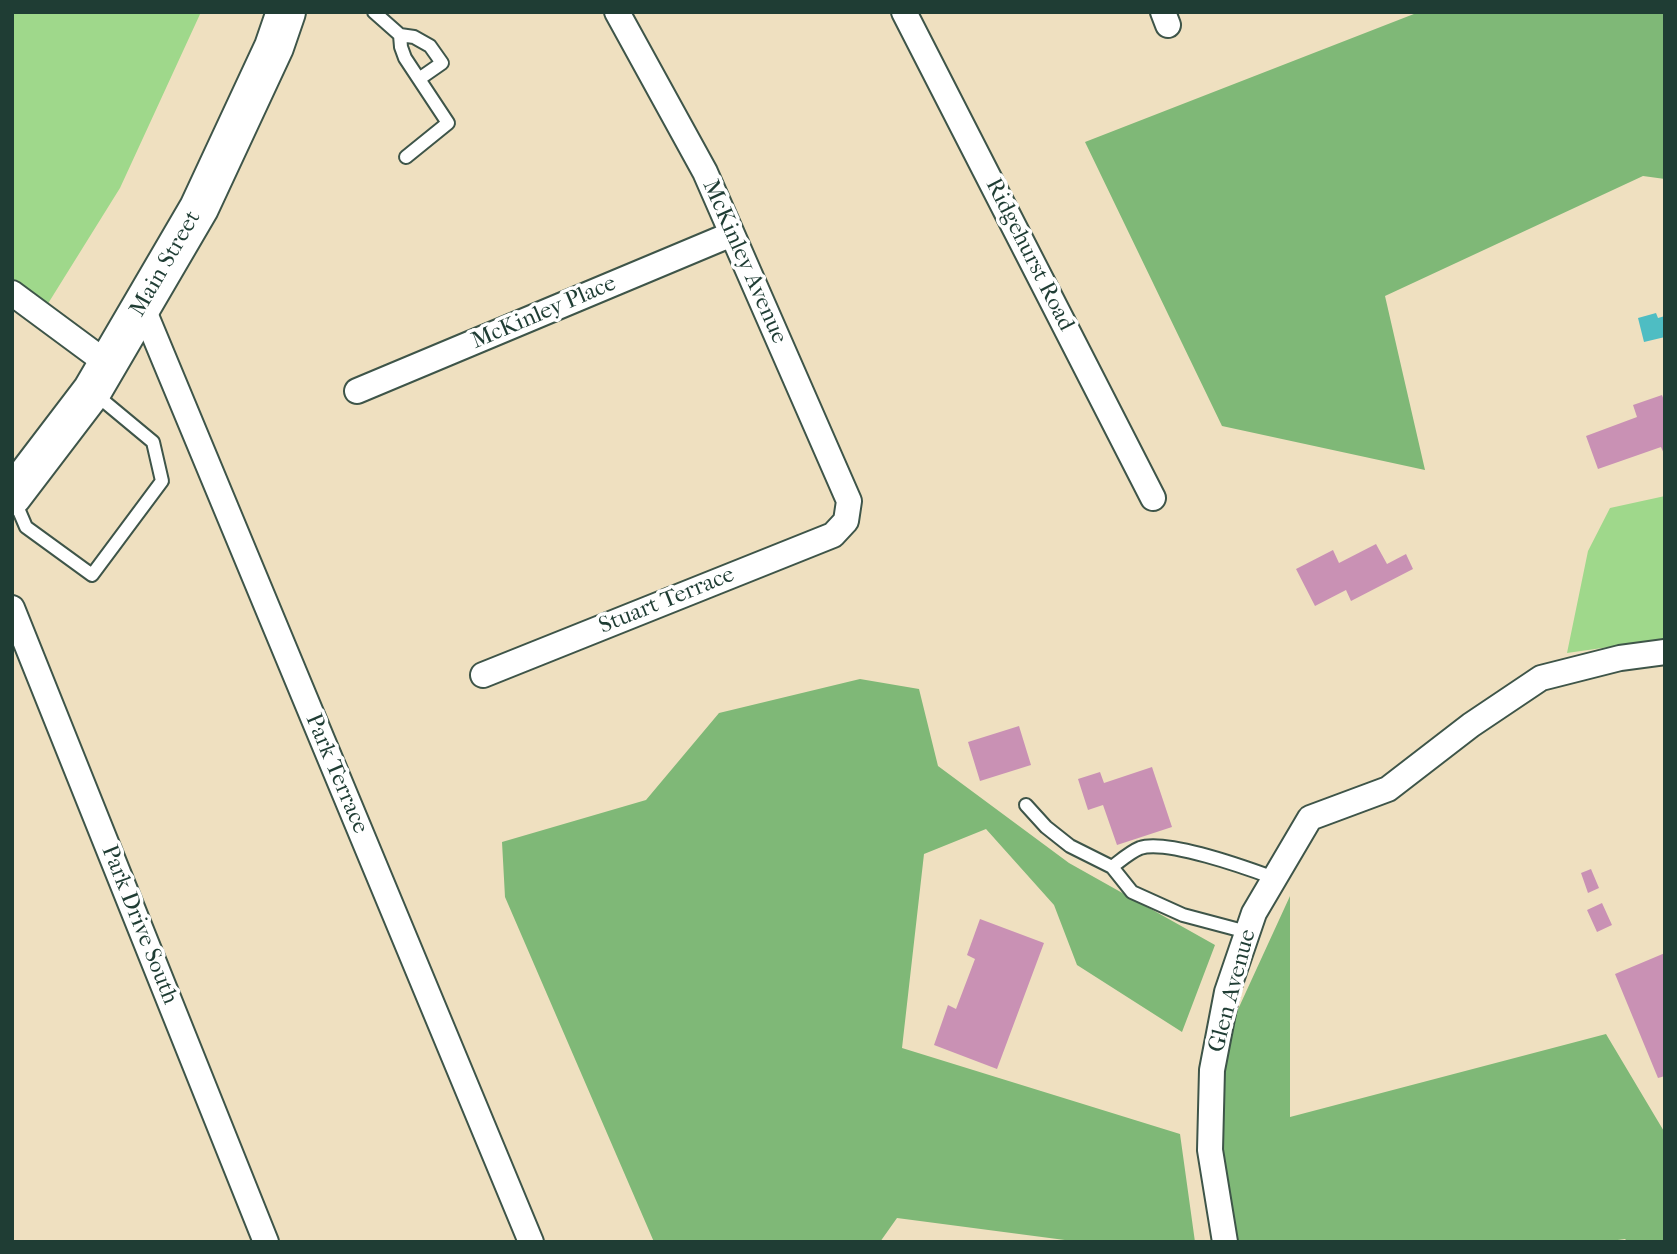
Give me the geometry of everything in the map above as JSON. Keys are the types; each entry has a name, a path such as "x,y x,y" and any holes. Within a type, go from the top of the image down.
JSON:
{"main road":[{"name":"Main Street","path":"13,496 100,378 199,208 274,47 286,12"}],"street":[{"name":"McKinley Avenue","path":"617,12 705,172 849,501 846,521"},
{"name":"Ridgehurst Road","path":"904,12 1153,498"},
{"name":"McKinley Place","path":"357,391 732,234"},
{"path":"12,292 100,378"},
{"name":"Park Terrace","path":"142,306 531,1242"},
{"name":"Stuart Terrace","path":"483,675 833,535 846,521"},
{"name":"Park Drive South","path":"12,608 266,1242"},
{"name":"Glen Avenue","path":"1225,1242 1210,1150 1212,1070 1227,992 1254,914 1310,818 1388,789 1471,725 1541,678 1620,658 1665,652"}],"lane":[{"path":"374,12 400,35 414,37 430,46 442,63 419,79"},
{"path":"400,35 405,58 449,123 406,157"},
{"path":"13,496 26,527 92,575 162,481 153,442 100,378"},
{"path":"1026,805 1045,828 1069,846 1112,867 1132,892 1183,915 1247,932"},
{"path":"1112,867 1139,848 1154,846 1236,863 1274,878"}],"green space":[{"path":"12,12 201,12 120,188 44,310 12,287"},
{"path":"1419,12 1665,12 1665,179 1643,176 1385,296 1425,470 1222,426 1085,142"},
{"path":"1665,496 1665,639 1567,653 1588,551 1610,508"},
{"path":"860,679 919,689 938,766 1069,863 1215,945 1182,1032 1077,965 1054,905 986,829 924,854 902,1048 1180,1134 1195,1242 1080,1242 897,1218 880,1242 654,1242 505,897 502,842 646,800 719,713"},
{"path":"1290,896 1290,1117 1606,1034 1665,1133 1665,1242 1628,1242 1625,1239 1603,1242 1236,1242 1216,1139 1229,1029"}],"water":[{"path":"1656,313 1658,318 1665,316 1665,337 1644,342 1638,318"}],"building":[{"path":"1662,395 1665,403 1665,456 1661,447 1598,469 1586,436 1637,417 1633,405"},
{"path":"1376,544 1387,564 1406,554 1413,569 1351,601 1346,590 1315,606 1296,569 1333,550 1339,563"},
{"path":"1019,726 1031,765 980,781 968,742"},
{"path":"1152,767 1172,827 1117,845 1103,805 1088,810 1078,779 1100,772 1104,783"},
{"path":"1591,869 1599,888 1588,893 1581,873"},
{"path":"1602,903 1612,925 1597,932 1587,910"},
{"path":"980,919 1044,943 997,1069 934,1045 948,1005 956,1009 975,959 967,955"},
{"path":"1665,953 1665,1076 1658,1078 1615,974"}]}
